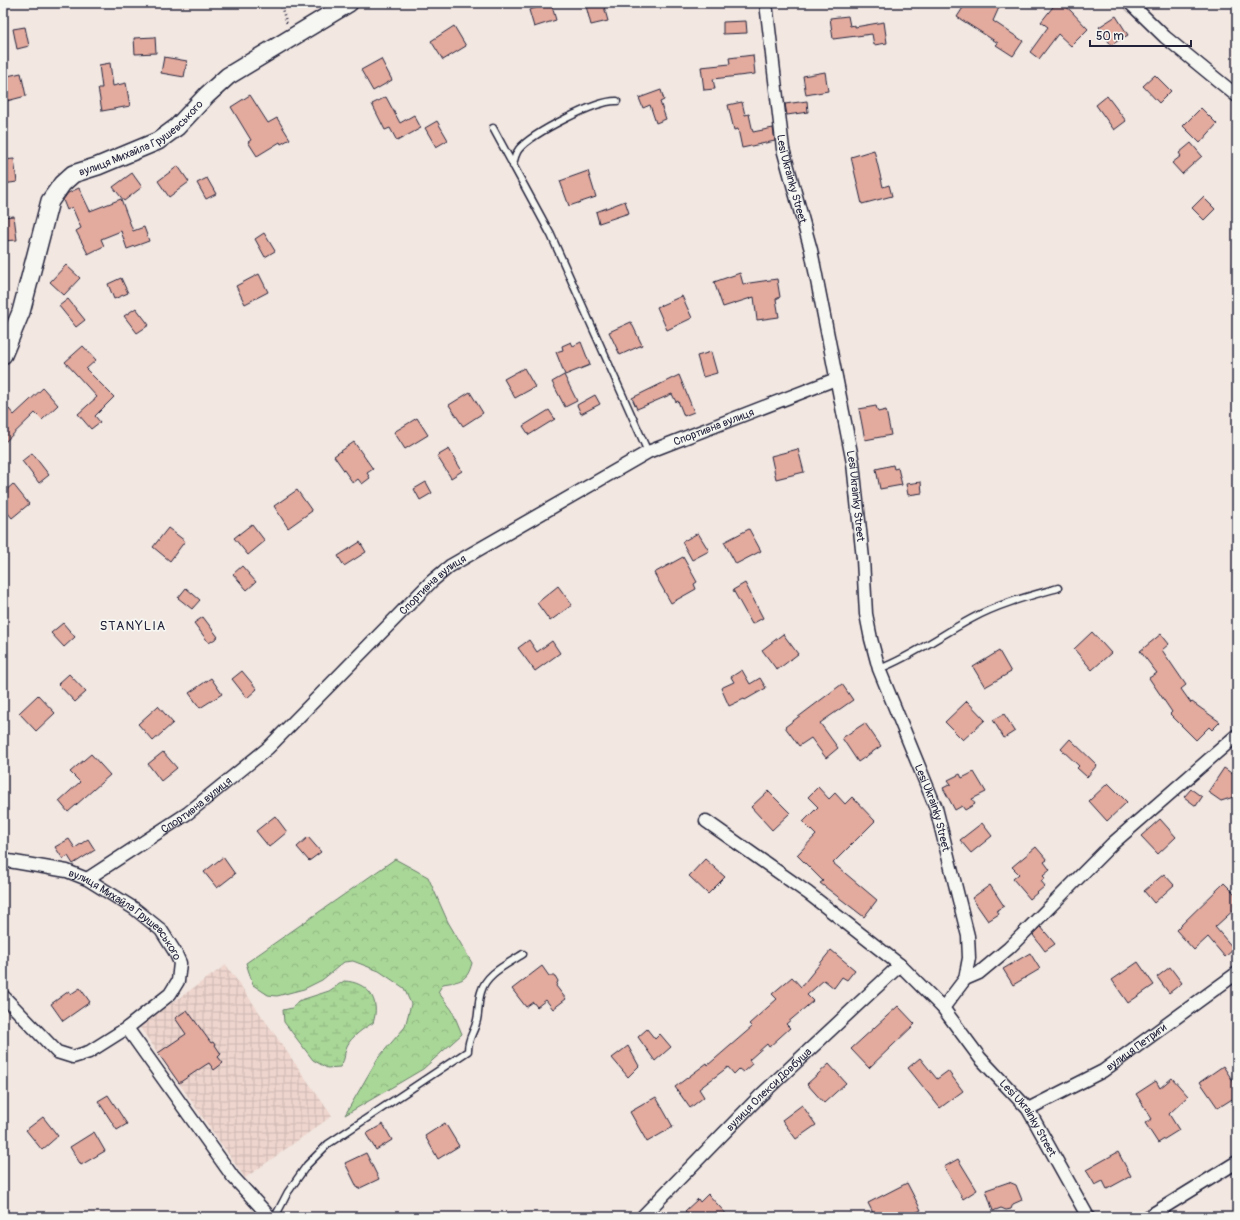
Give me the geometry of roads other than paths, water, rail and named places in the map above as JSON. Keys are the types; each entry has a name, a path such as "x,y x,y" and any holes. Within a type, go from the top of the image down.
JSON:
{"street":[{"name":"вулиця Михайла Грушевського","path":"3,355 21,312 50,201 62,184 73,174 98,166 158,141 177,126 228,76 349,3"},
{"name":"Lesi Ukrainky Street","path":"766,3 783,149 811,250 853,463 863,559 866,614 879,669 936,808 968,936 969,958 965,979"},
{"path":"1130,3 1165,37 1237,96"},
{"name":"Спортивна вулиця","path":"87,879 188,812 268,748 432,581 450,566 648,452 836,379"},
{"name":"Lesi Ukrainky Street","path":"943,1008 965,979 979,972 1009,948 1112,844 1237,735"},
{"name":"Lesi Ukrainky Street","path":"706,821 808,893 900,965 943,1008 980,1058 1028,1109 1088,1217"},
{"name":"вулиця Михайла Грушевського","path":"3,860 67,872 87,879 135,909 160,930 176,952 180,963 178,981 170,994 128,1028 89,1052 73,1057 57,1052 3,996"},
{"name":"вулиця Олекси Довбуша","path":"642,1217 760,1096 900,965"},
{"name":"вулиця Петриги","path":"1028,1109 1103,1071 1237,973"},
{"path":"128,1028 233,1177 270,1217"},
{"path":"1148,1217 1237,1162"}],"lane":[{"path":"513,166 519,150 551,127 599,104 617,101"},
{"path":"493,128 551,235 648,452"},
{"path":"879,669 893,664 973,618 1019,599 1058,588"},
{"path":"275,1217 288,1192 307,1165 328,1144 468,1051 468,1040 478,1018 481,992 485,983 493,974 524,954"}],"district":[{"name":"STANYLIA","path":"133,626"}]}
